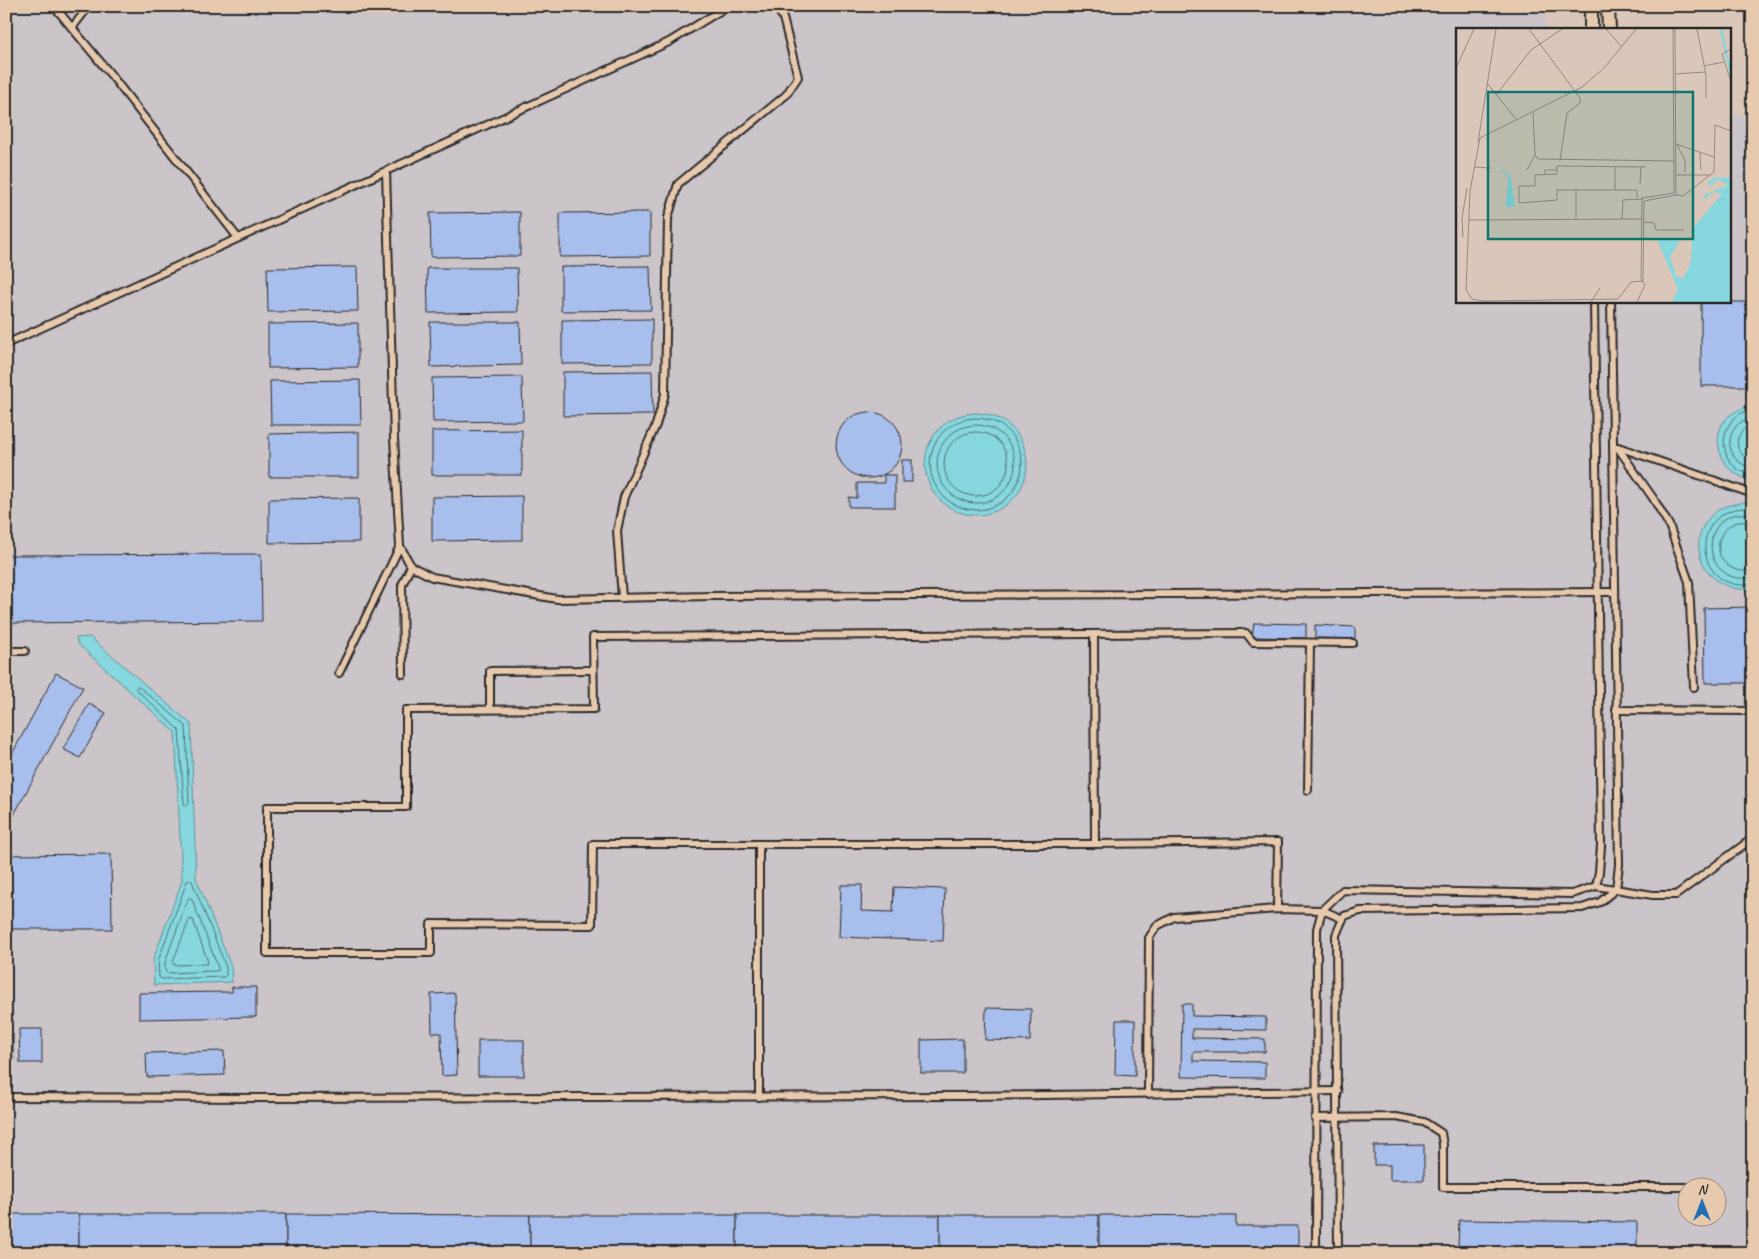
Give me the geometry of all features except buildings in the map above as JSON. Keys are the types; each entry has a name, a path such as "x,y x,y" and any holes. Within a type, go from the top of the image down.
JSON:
{"street":[{"path":"1591,6 1591,28"},
{"path":"1608,6 1608,28"}],"lane":[{"path":"54,6 238,238"},
{"path":"72,28 89,6"},
{"path":"6,344 669,42 728,6"},
{"path":"622,598 616,531 624,497 656,425 665,394 668,218 678,184 786,95 798,77 783,18 776,6"},
{"path":"386,170 394,438 400,546 411,566 432,577 557,599 733,596 1614,592"},
{"path":"1594,302 1601,846 1596,886"},
{"path":"1338,1253 1336,935 1344,916 1360,911 1582,908 1600,902 1616,889 1619,865 1614,592 1615,447 1611,302"},
{"path":"1615,447 1753,494"},
{"path":"1615,447 1653,498 1669,525 1677,554 1689,582 1694,687"},
{"path":"339,674 400,546"},
{"path":"403,674 402,585 411,566"},
{"path":"1277,909 1278,842 592,844 592,925 431,924 431,954 267,954 267,807 406,807 406,710 594,708 593,637 1246,633 1253,642 1353,643"},
{"path":"1094,634 1095,844"},
{"path":"1308,790 1310,643"},
{"path":"6,650 25,652"},
{"path":"490,709 490,671 594,670"},
{"path":"1616,710 1753,711"},
{"path":"1316,1253 1317,929 1322,910 1343,890 1572,894 1596,886 1653,895 1676,895 1753,838"},
{"path":"759,844 759,1097"},
{"path":"1148,1094 1149,938 1157,926 1174,917 1277,909 1322,910 1343,919"},
{"path":"6,1097 759,1097 1338,1091"},
{"path":"1315,1118 1396,1117 1424,1122 1441,1133 1443,1145 1443,1187 1676,1187"}],"shaded area":[{"path":"6,6 1546,6 1546,28 1456,28 1456,302 1732,302 1732,113 1753,119 1753,1147 1744,1253 6,1253"}],"water":[{"path":"1753,406 1753,479 1734,473 1727,466 1722,458 1718,438 1725,420 1733,413"},
{"path":"976,413 995,417 1012,428 1023,445 1027,464 1023,483 1012,500 995,511 976,515 957,511 940,500 929,483 925,464 929,445 940,428 957,417"},
{"path":"1746,502 1753,504 1753,589 1737,589 1723,584 1711,576 1699,552 1699,538 1704,525 1714,513 1733,504"},
{"path":"90,637 191,724 196,878 231,966 232,982 154,985 153,960 182,881 175,732 78,644 76,638"}]}
